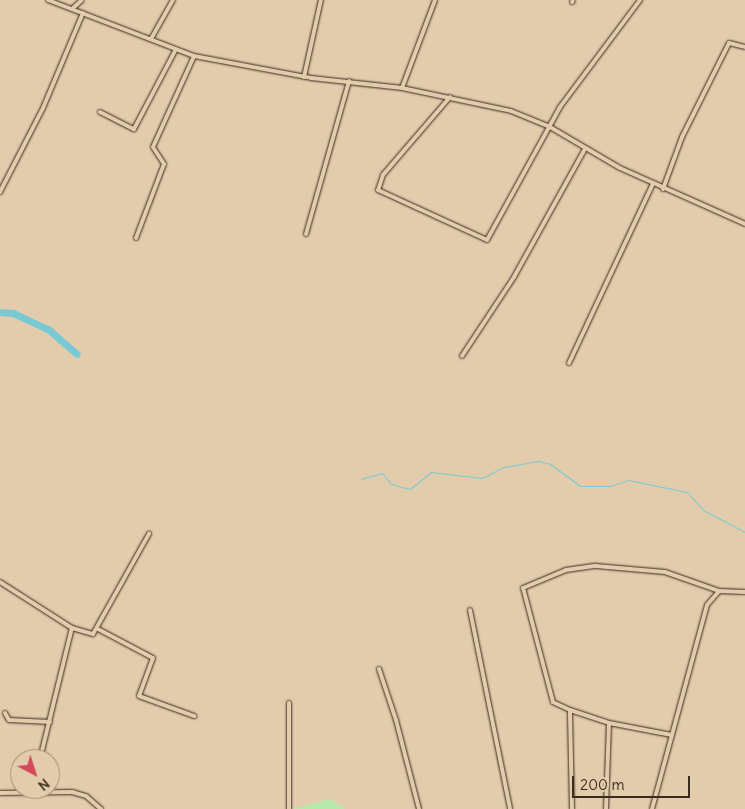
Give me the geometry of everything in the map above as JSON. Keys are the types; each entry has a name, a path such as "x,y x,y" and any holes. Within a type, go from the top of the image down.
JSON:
{"street":[{"path":"48,0 194,56 304,77 402,88 511,111 550,127 585,149 662,189 745,224"},
{"path":"72,9 82,0"},
{"path":"151,39 172,0"},
{"path":"304,77 321,0"},
{"path":"402,88 435,0"},
{"path":"450,97 383,175 378,190 486,240 571,91 640,0"},
{"path":"0,192 43,108 83,13"},
{"path":"662,189 678,145 729,43 745,47"},
{"path":"100,112 134,129 176,49"},
{"path":"136,238 164,164 153,147 194,56"},
{"path":"306,234 349,81"},
{"path":"462,356 514,276 585,149"},
{"path":"569,363 653,184"},
{"path":"0,582 72,628 90,634 98,628 149,534"},
{"path":"672,734 608,723 553,702 524,587 566,570 604,567 665,572 719,591 745,592"},
{"path":"652,809 707,605 719,591"},
{"path":"470,610 510,809"},
{"path":"43,749 72,628"},
{"path":"98,628 152,658 139,696 194,716"},
{"path":"379,669 418,809"},
{"path":"289,703 289,809"},
{"path":"570,710 572,809"},
{"path":"5,713 8,720 50,722"},
{"path":"606,809 608,723"},
{"path":"60,792 80,793 101,809"}],"green space":[{"path":"330,799 345,809 292,809"}],"waterway":[{"path":"0,312 13,313 48,329 77,354"},
{"path":"361,479 382,473 391,484 410,489 431,472 482,478 504,467 539,461 550,464 580,486 610,486 628,480 687,492 703,510 745,532"}]}
